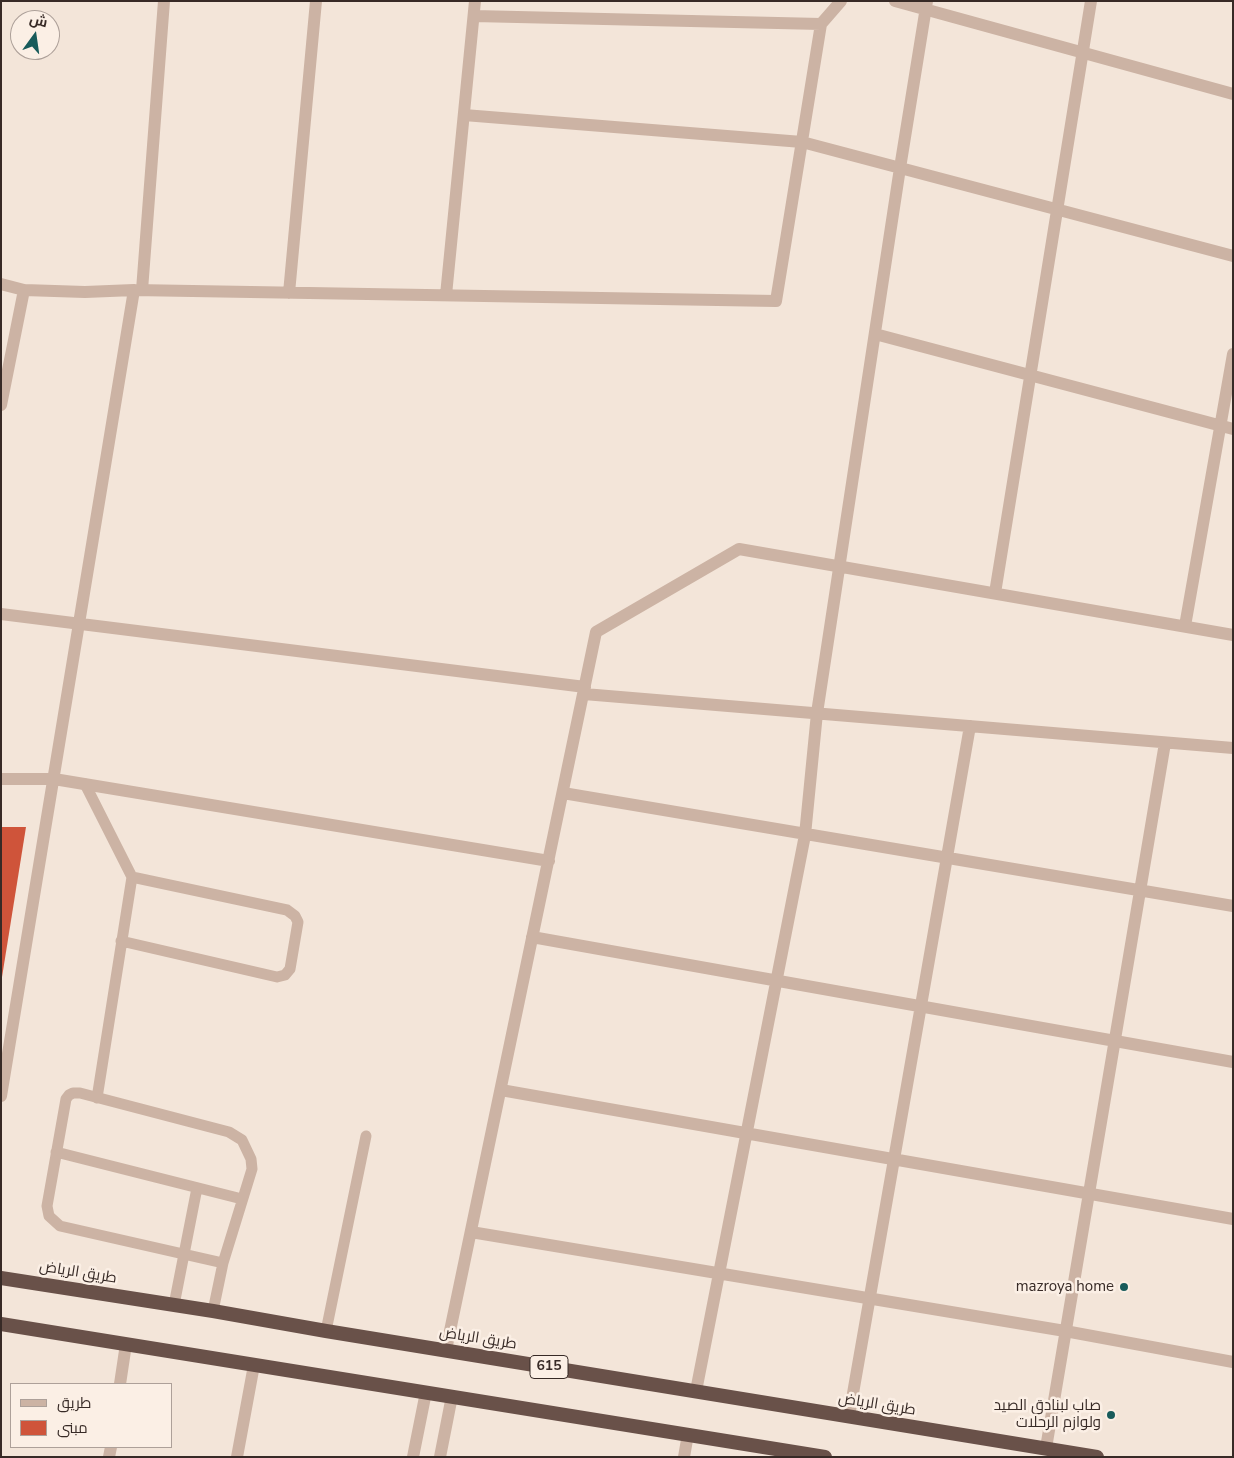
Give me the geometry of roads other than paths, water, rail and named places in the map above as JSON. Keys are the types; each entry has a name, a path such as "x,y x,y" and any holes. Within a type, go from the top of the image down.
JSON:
{"highway":[{"name":"طريق الرياض","path":"1,1278 213,1310 696,1392 1097,1457"},
{"path":"1,1324 826,1457"}],"street":[{"path":"1,1096 79,624 138,290 164,1"},
{"path":"289,293 316,1"},
{"path":"446,295 475,1"},
{"path":"1,284 24,290 85,292 138,290 776,301 821,24 841,1"},
{"path":"895,1 926,5 1233,94"},
{"path":"995,593 1091,1"},
{"path":"696,1392 805,834 816,713 926,5"},
{"path":"474,16 821,24"},
{"path":"464,115 802,142 1233,256"},
{"path":"1,405 24,290"},
{"path":"875,334 1226,427"},
{"path":"1185,626 1226,427 1233,354"},
{"path":"446,1350 596,632 739,549 840,565 1233,635"},
{"path":"1,614 584,690 816,713 1233,748"},
{"path":"849,1416 970,726"},
{"path":"1046,1448 1165,743"},
{"path":"1,779 54,779 549,861"},
{"path":"563,793 1233,906"},
{"path":"532,937 1233,1062"},
{"path":"501,1090 1233,1219"},
{"path":"471,1232 1066,1331 1233,1362"},
{"path":"120,1383 126,1344"},
{"path":"237,1457 254,1365"},
{"path":"413,1457 426,1392"},
{"path":"440,1457 452,1396"},
{"path":"684,1457 688,1434"}],"lane":[{"path":"85,784 132,877 97,1098"},
{"path":"121,941 278,977 285,975 290,968 298,922 295,916 287,910 132,877"},
{"path":"213,1310 222,1263 252,1169 251,1159 242,1140 229,1132 80,1093 69,1095 66,1099 47,1206 49,1216 60,1226 185,1253 222,1263"},
{"path":"326,1330 366,1136"},
{"path":"56,1152 242,1199"},
{"path":"174,1305 197,1188"}],"place":[{"name":"mazroya home","path":"1124,1287"},
{"name":"صاب لبنادق الصيد ولوازم الرحلات","path":"1111,1415"}]}
